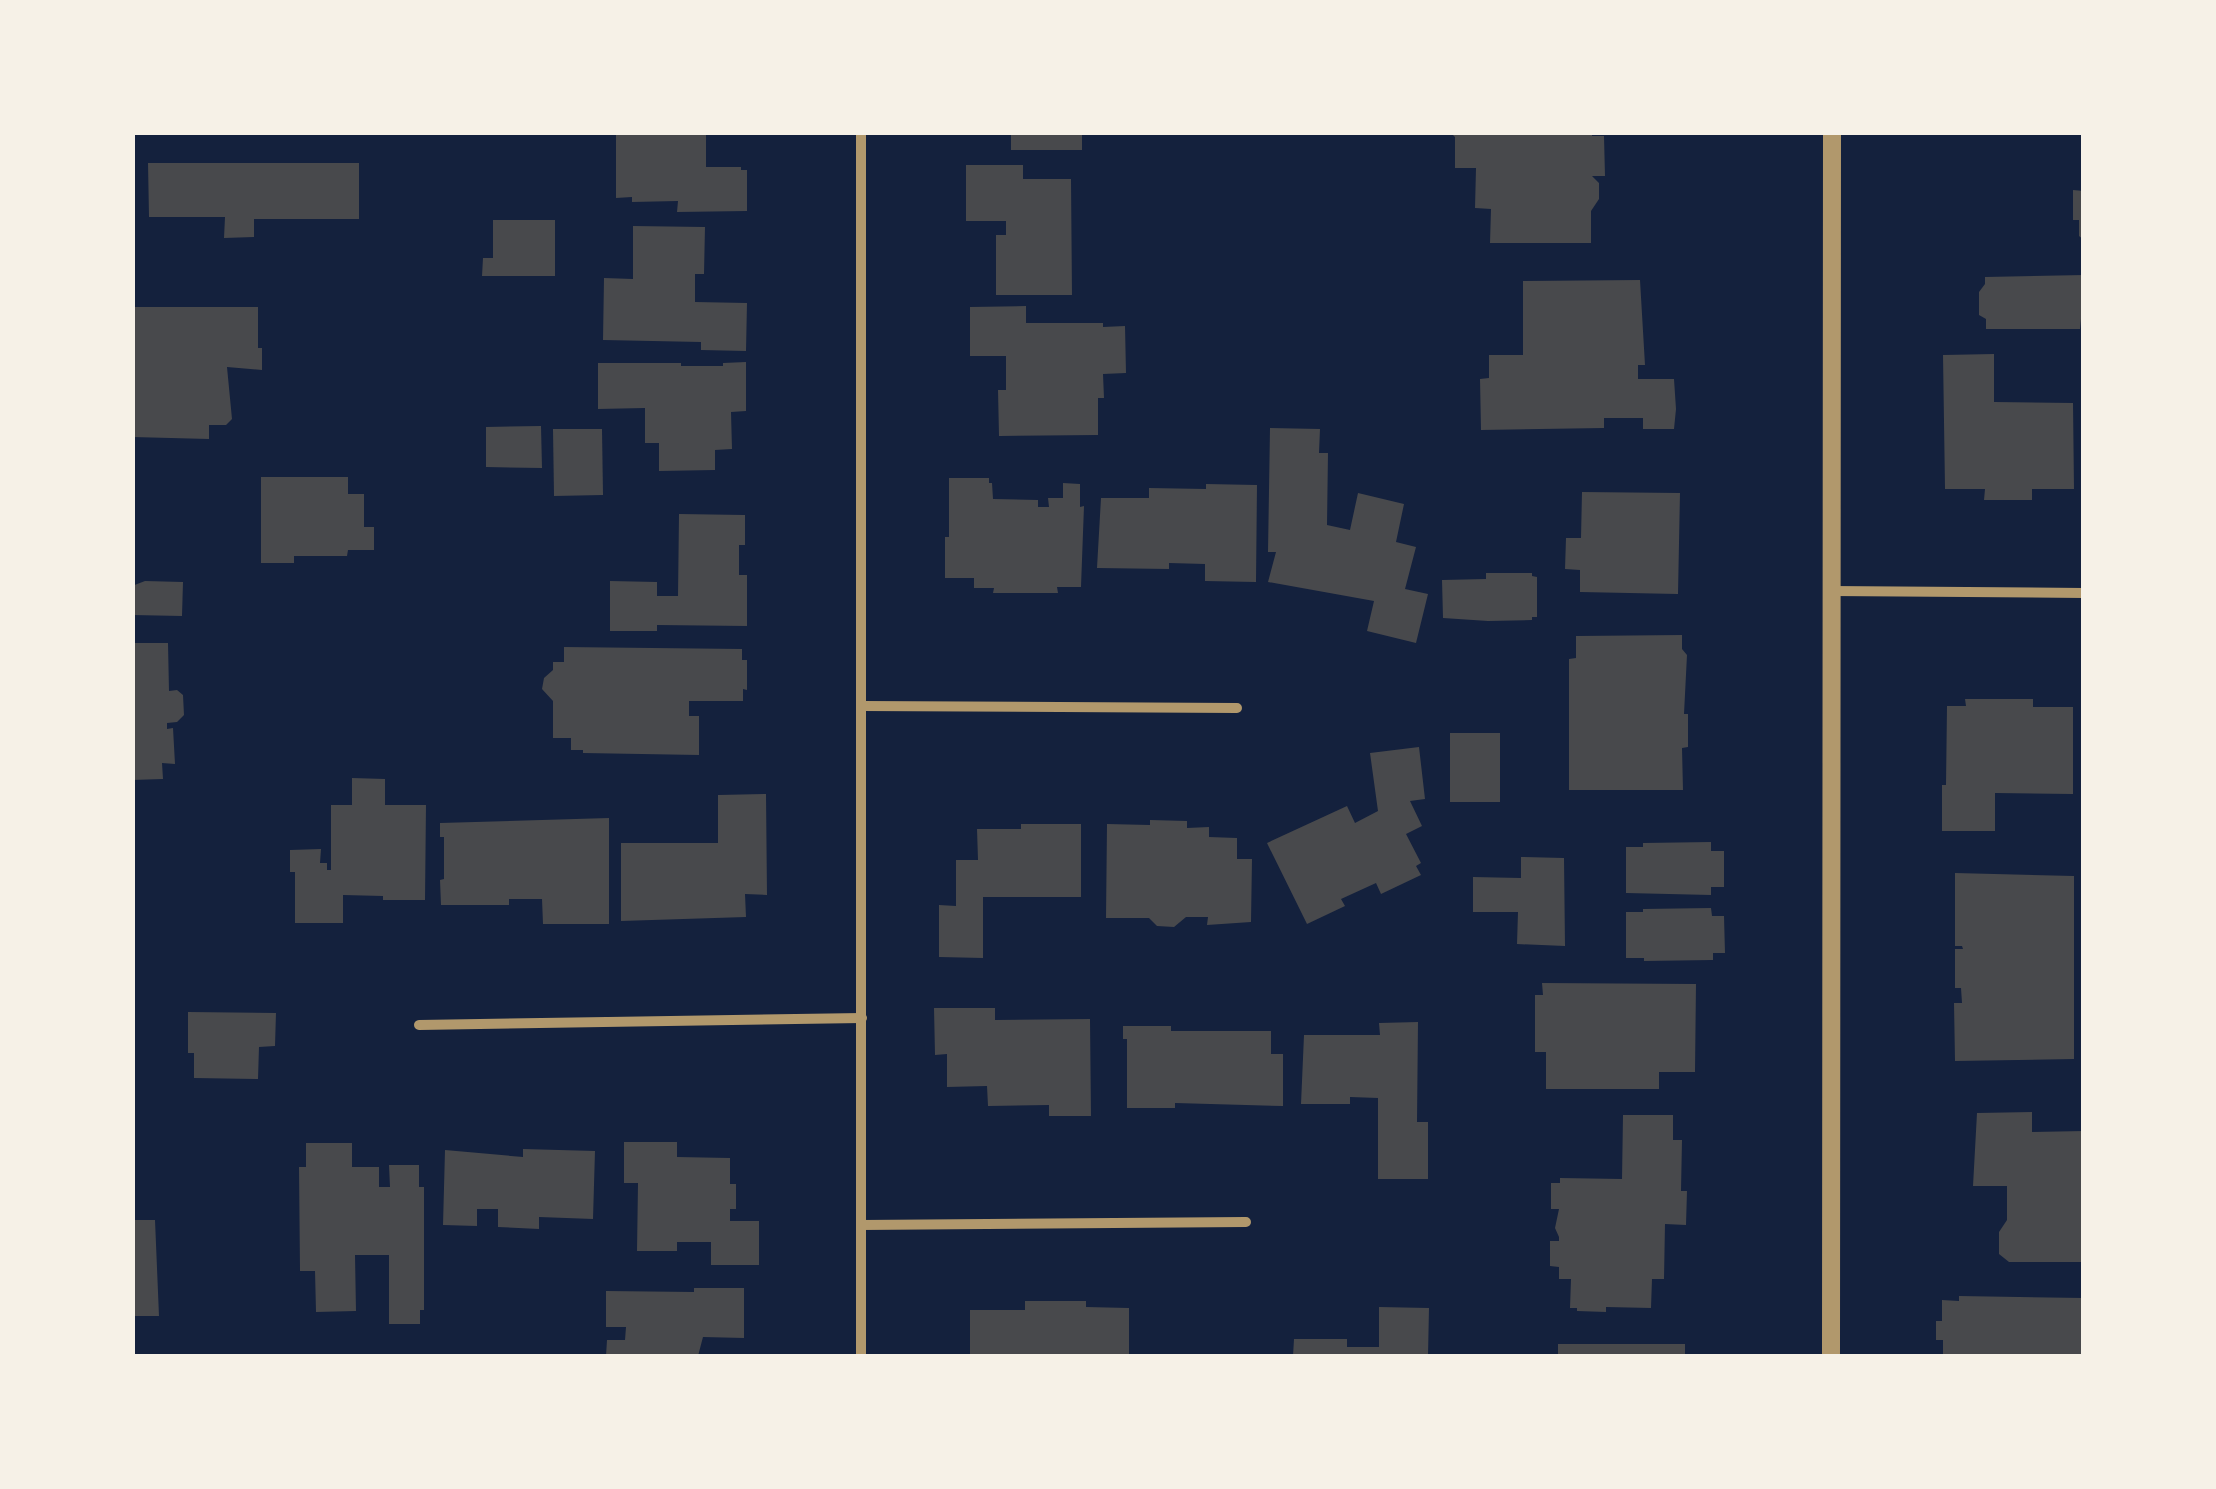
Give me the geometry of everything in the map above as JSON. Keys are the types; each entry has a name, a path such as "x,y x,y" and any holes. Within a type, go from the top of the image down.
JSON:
{"street":[{"path":"861,132 861,1356"},
{"path":"1830,1356 1832,132"},
{"path":"1831,591 2084,593"},
{"path":"862,706 1237,708"},
{"path":"419,1024 862,1018"},
{"path":"861,1225 1246,1222"}],"building":[{"path":"616,132 706,132 706,167 747,170 747,211 677,212 678,201 632,202 632,197 616,198"},
{"path":"1011,132 1082,132 1082,150 1011,150"},
{"path":"1450,132 1592,132 1592,136 1604,136 1605,176 1592,176 1599,183 1599,199 1591,211 1591,243 1490,243 1491,209 1475,208 1476,168 1455,168 1455,137"},
{"path":"148,163 359,163 359,219 254,219 254,237 224,238 225,217 149,217"},
{"path":"966,165 1023,165 1023,179 1071,179 1072,295 996,295 996,235 1006,235 1006,221 966,221"},
{"path":"2073,190 2084,191 2084,240 2079,236 2079,220 2073,220"},
{"path":"493,220 555,220 555,276 482,276 483,258 493,258"},
{"path":"633,226 705,227 704,274 695,274 695,302 747,303 746,351 701,350 701,342 603,340 604,278 633,279"},
{"path":"2084,275 2084,319 2080,329 1986,329 1986,319 1979,315 1979,292 1985,277"},
{"path":"1640,280 1645,365 1638,365 1638,379 1674,379 1674,429 1643,429 1643,418 1604,418 1604,428 1481,430 1480,379 1489,378 1489,355 1523,355 1523,281"},
{"path":"1026,306 1026,323 1125,326 1126,373 1103,374 1104,398 1098,398 1098,435 999,436 998,390 1006,390 1006,356 970,356 970,307"},
{"path":"132,307 258,307 262,370 227,367 232,419 226,425 209,425 209,439 132,437"},
{"path":"1994,354 1994,402 2073,403 2074,489 2032,489 2032,500 1984,500 1985,489 1945,489 1943,355"},
{"path":"746,362 746,411 731,412 732,449 715,450 715,470 659,471 659,443 645,443 645,408 598,409 598,363 723,366"},
{"path":"541,426 542,468 486,467 486,427"},
{"path":"1270,428 1320,429 1319,453 1328,453 1327,525 1350,530 1358,493 1404,504 1396,542 1416,547 1405,589 1428,594 1416,643 1367,631 1374,601 1268,582 1276,552 1268,552"},
{"path":"553,429 602,429 603,495 554,496"},
{"path":"261,477 348,477 348,494 364,494 364,527 374,527 374,550 348,550 347,556 294,556 294,563 261,563"},
{"path":"949,478 989,478 993,499 1038,500 1038,507 1049,507 1048,498 1063,498 1063,483 1080,484 1080,507 1084,506 1081,587 1057,587 1058,593 993,593 994,588 974,588 974,578 945,578"},
{"path":"1206,484 1257,485 1256,582 1205,581 1205,564 1169,563 1169,569 1097,568 1101,498 1149,498 1149,488 1206,489"},
{"path":"1582,492 1680,493 1678,594 1580,592 1580,570 1565,569 1566,538 1581,538"},
{"path":"679,514 745,515 739,575 747,575 747,626 657,625 657,631 610,631 610,581 657,582 657,596 678,596"},
{"path":"1486,573 1532,573 1537,577 1537,617 1488,621 1443,618 1442,580 1486,579"},
{"path":"145,581 183,582 182,616 132,615 132,586"},
{"path":"1682,635 1682,649 1687,655 1684,714 1688,714 1688,747 1682,748 1683,790 1569,790 1569,659 1576,658 1576,636"},
{"path":"132,643 168,643 169,691 177,690 183,695 184,715 177,722 167,723 167,729 173,728 175,764 162,763 163,779 132,780"},
{"path":"564,647 742,649 742,660 747,660 747,690 743,689 743,701 689,701 689,716 699,716 699,755 583,753 571,750 571,738 553,738 553,701 542,689 544,678 553,670 553,662 564,662"},
{"path":"1965,699 2033,699 2033,707 2073,707 2073,794 1995,793 1995,831 1942,831 1947,706 1966,706"},
{"path":"1450,733 1500,733 1500,802 1450,802"},
{"path":"1419,747 1425,799 1410,801 1422,826 1406,834 1421,863 1416,866 1421,875 1381,894 1376,883 1341,899 1345,906 1307,924 1267,843 1347,806 1355,823 1378,811 1370,753"},
{"path":"352,778 385,779 385,805 426,805 425,900 343,895 343,923 295,923 295,872 290,872 290,850 321,849 320,863 327,863 327,870 331,870 331,805 352,805"},
{"path":"766,794 767,895 745,894 746,917 621,921 621,843 718,843 718,795"},
{"path":"609,818 609,924 543,924 542,899 509,899 509,905 441,905 444,837 440,837 440,823"},
{"path":"1150,820 1187,821 1187,828 1209,827 1209,837 1237,838 1237,859 1252,859 1251,922 1207,925 1208,917 1186,917 1174,927 1157,926 1149,918 1106,918 1107,824 1150,825"},
{"path":"1021,824 1081,824 1081,897 983,897 983,958 939,957 939,905 956,906 956,860 978,860 977,829 1021,829"},
{"path":"1711,842 1711,851 1724,851 1724,887 1711,887 1711,895 1626,893 1626,847"},
{"path":"1521,857 1564,858 1565,946 1517,944 1518,912 1473,912 1473,877 1521,878"},
{"path":"1955,873 2074,876 2074,1059 1955,1061 1954,1003 1962,1003 1961,988 1955,988 1955,949 1963,949 1955,946"},
{"path":"1711,908 1712,916 1724,916 1725,953 1713,953 1713,960 1626,958 1626,912"},
{"path":"1542,983 1696,984 1695,1072 1659,1072 1659,1089 1546,1089 1546,1052 1535,1052 1535,995 1543,995"},
{"path":"934,1008 995,1008 995,1020 1090,1019 1091,1116 1049,1116 1049,1105 988,1106 987,1086 947,1087 947,1054 935,1055"},
{"path":"188,1012 276,1013 275,1046 259,1047 258,1079 194,1078 194,1053 188,1053"},
{"path":"1418,1022 1417,1122 1428,1122 1428,1179 1378,1179 1378,1098 1350,1097 1350,1104 1301,1104 1304,1035 1380,1035 1379,1023"},
{"path":"1123,1026 1171,1026 1171,1031 1271,1031 1271,1054 1283,1054 1283,1106 1175,1103 1175,1108 1127,1108 1127,1039 1123,1039"},
{"path":"2032,1112 2032,1132 2084,1131 2084,1262 2009,1262 1999,1254 1999,1232 2007,1220 2007,1186 1973,1186 1977,1113"},
{"path":"1623,1115 1673,1115 1673,1140 1682,1140 1681,1191 1687,1191 1686,1225 1665,1224 1664,1279 1652,1279 1651,1308 1577,1311 1570,1308 1571,1279 1559,1279 1559,1267 1550,1266 1550,1241 1559,1241 1555,1228 1559,1209 1551,1209 1551,1183 1560,1183 1560,1178 1622,1179"},
{"path":"624,1142 677,1142 677,1157 730,1158 730,1184 736,1184 736,1209 730,1209 730,1221 759,1221 759,1265 711,1265 711,1242 677,1242 677,1251 637,1251 638,1183 624,1183"},
{"path":"306,1143 352,1143 352,1167 379,1167 379,1187 390,1187 389,1165 419,1165 419,1187 424,1187 424,1310 420,1310 420,1324 389,1324 389,1255 355,1255 356,1311 316,1312 315,1271 300,1271 299,1167 306,1167"},
{"path":"523,1149 595,1151 593,1219 539,1217 539,1229 498,1227 498,1209 477,1209 477,1226 443,1225 445,1150 523,1157"},
{"path":"132,1220 155,1220 159,1316 132,1316"},
{"path":"694,1288 744,1288 744,1338 703,1337 698,1356 606,1356 607,1340 625,1340 626,1327 606,1327 606,1291 694,1292"},
{"path":"1959,1296 2084,1298 2084,1356 1943,1356 1943,1340 1936,1340 1936,1321 1942,1321 1942,1300 1959,1301"},
{"path":"1025,1301 1086,1301 1086,1307 1129,1308 1129,1356 970,1356 970,1310 1025,1310"},
{"path":"1379,1307 1429,1308 1428,1356 1293,1356 1294,1339 1347,1339 1347,1347 1379,1347"},
{"path":"1558,1344 1685,1344 1685,1356 1558,1356"}]}
